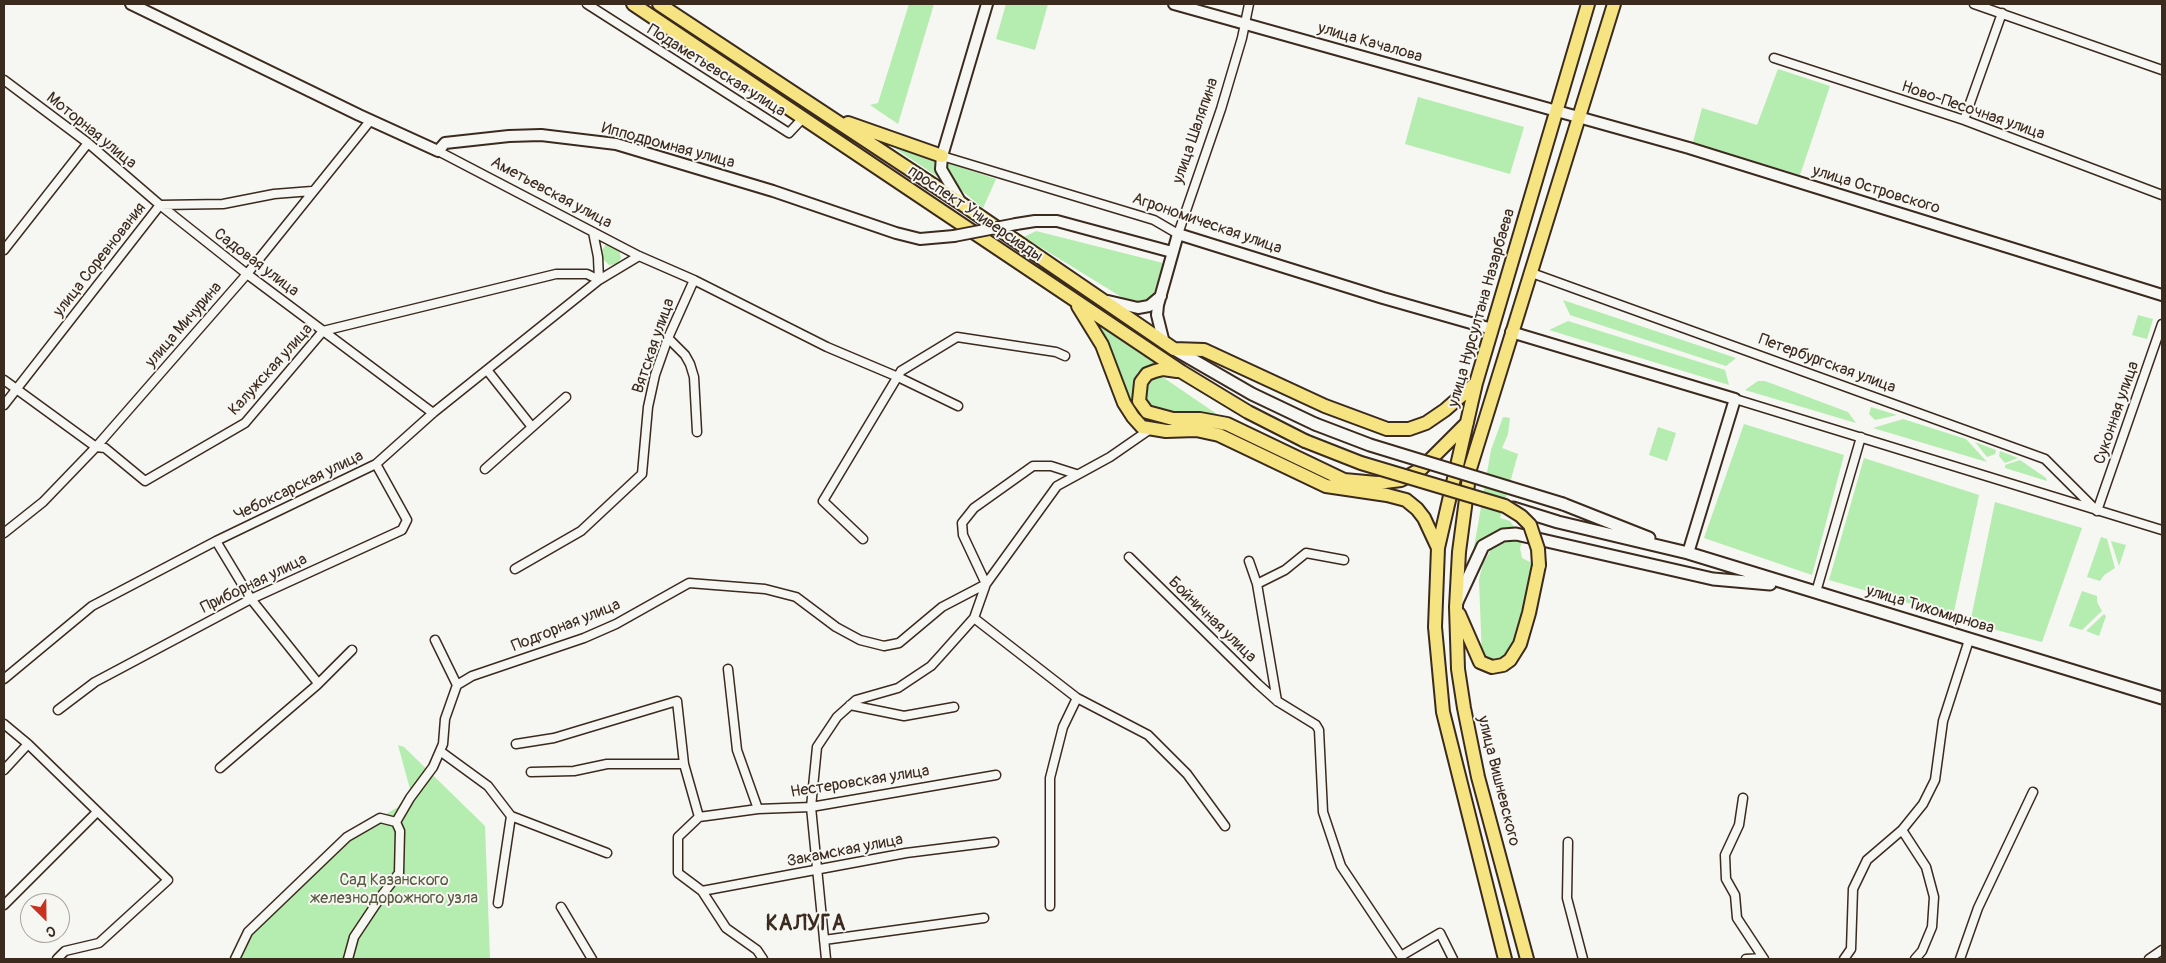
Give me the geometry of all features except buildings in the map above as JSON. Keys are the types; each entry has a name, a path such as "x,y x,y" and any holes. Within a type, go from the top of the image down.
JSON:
{"main road":[{"name":"проспект Универсиады","path":"633,4 1073,300 1182,372 1248,412 1305,441 1361,463 1505,506 1521,516 1530,525 1538,549 1538,565 1529,613 1520,644 1510,660 1504,665 1492,667 1480,662 1457,605"},
{"name":"проспект Универсиады","path":"659,4 834,118 1169,346"},
{"name":"улица Нурсултана Назарбаева","path":"1505,959 1443,712 1435,627 1438,548 1476,383 1588,4"},
{"name":"улица Нурсултана Назарбаева","path":"1457,605 1459,552 1470,468 1529,272 1580,118 1614,4"},
{"path":"834,118 900,139 942,156"},
{"path":"1073,300 1102,345 1124,402 1142,427 1149,430 1196,430 1219,435 1326,486 1387,495 1406,500 1424,518 1438,548"},
{"path":"1169,346 1204,350 1325,406 1387,429 1409,429 1426,424 1476,383"},
{"path":"1169,346 1252,394 1314,424 1370,446 1563,504 1688,553"},
{"path":"1182,372 1162,369 1147,374 1138,392 1139,401 1147,412 1173,419 1200,419 1227,424 1344,480 1377,483 1401,480 1420,469 1467,423"},
{"path":"1505,506 1558,522 1688,553"},
{"path":"1457,605 1483,546 1503,535 1516,534 1713,579 1791,585"},
{"name":"улица Тихомирнова","path":"1688,553 2162,698"},
{"name":"улица Вишневского","path":"1457,605 1458,669 1465,717 1478,777 1527,959"}],"street":[{"name":"Аметьевская улица","path":"132,4 370,120 438,151 639,256 694,280 826,347 898,377 958,406"},
{"name":"Подаметьевская улица","path":"587,4 789,133 802,118"},
{"path":"962,204 941,168 942,156 987,4"},
{"name":"улица Качалова","path":"1174,4 1580,118"},
{"name":"улица Шаляпина","path":"1169,346 1157,315 1161,296 1172,252 1221,109 1249,4"},
{"path":"1974,4 2162,70"},
{"path":"1964,120 2002,13"},
{"name":"Ново-Песочная улица","path":"1774,58 1964,120 2162,195"},
{"name":"Моторная улица","path":"4,80 88,142 160,205"},
{"name":"улица Островского","path":"1580,118 1689,148 2162,295"},
{"name":"улица Мичурина","path":"4,533 43,502 96,447 247,274 370,120"},
{"name":"Ипподромная улица","path":"438,151 445,143 471,139 541,135 576,138 616,144 773,191 896,233 920,239 954,236 1035,221 1057,221 1172,252"},
{"path":"4,250 88,142"},
{"name":"Агрономическая улица","path":"942,156 1154,220 1178,234 1383,298 1492,329"},
{"name":"улица Соревнования","path":"4,405 160,205 223,204 274,194 312,191"},
{"name":"Садовая улица","path":"160,205 247,274 433,412"},
{"path":"593,232 598,257 599,280"},
{"name":"Чебоксарская улица","path":"4,679 92,606 216,541 376,464 433,412 599,280 639,256"},
{"name":"Петербургская улица","path":"1529,272 2045,459 2097,511"},
{"name":"Калужская улица","path":"4,380 96,447 105,448 145,481 245,424 323,331 556,274 587,274 599,280"},
{"name":"Вятская улица","path":"515,569 581,531 642,474 648,407 668,338 694,280"},
{"path":"1099,297 1138,308 1156,303 1161,296"},
{"name":"Суконная улица","path":"2097,511 2162,324"},
{"name":"Петербургская улица","path":"1511,332 2162,530"},
{"path":"863,539 823,501 902,371 957,337 1056,352 1065,356"},
{"path":"668,338 685,355 692,371 696,432"},
{"path":"487,370 532,427"},
{"path":"486,469 566,397"},
{"path":"1688,553 1735,399"},
{"path":"826,959 811,807 818,747 836,717 856,700 898,688 931,666 974,618 986,584 1057,486 1110,457 1149,430"},
{"path":"1816,592 1861,437"},
{"name":"Приборная улица","path":"58,710 95,682 251,599 402,530 407,520 376,464"},
{"path":"986,584 963,535 962,523 974,508 1033,466 1051,466 1076,474"},
{"path":"216,541 251,599 318,683"},
{"path":"1257,584 1285,570 1306,553 1344,560"},
{"name":"Бойничная улица","path":"1129,557 1277,701 1316,725 1319,730 1323,812 1341,866 1401,956 1440,933 1453,959"},
{"name":"Бойничная улица","path":"1249,560 1257,584 1277,701"},
{"name":"Подгорная улица","path":"457,685 472,676 584,638 616,624 689,583 766,589 796,597 836,628 860,640 884,646 899,643 942,607 986,584"},
{"path":"974,618 1077,698 1148,735 1187,774 1225,826"},
{"path":"396,822 410,798 433,767 440,751 445,719 457,685 435,640"},
{"path":"1844,959 1851,949 1852,889 1867,860 1902,830 1923,804 1935,780 1943,721 1969,640"},
{"path":"220,768 318,683 352,650"},
{"path":"728,669 737,750 758,809"},
{"path":"1050,906 1050,778 1063,726 1077,698"},
{"path":"516,744 554,738 677,701 684,764 699,817 678,837 678,873 702,891 726,928 757,950 762,959"},
{"path":"850,705 904,716 954,707"},
{"path":"4,724 28,744 168,880 99,943 65,951 58,959"},
{"path":"4,770 28,744"},
{"path":"440,751 488,786 511,816 607,853"},
{"path":"531,772 574,770 608,764 684,764"},
{"name":"Нестеровская улица","path":"699,817 758,809 811,807 996,774"},
{"path":"1960,959 1978,908 2033,792"},
{"path":"1743,798 1739,825 1725,855 1726,879 1735,895 1737,918 1763,959"},
{"path":"4,904 97,812"},
{"path":"498,903 511,816"},
{"path":"235,959 248,932 346,837 380,818 396,822"},
{"path":"348,959 354,937 399,873 400,831 396,822"},
{"path":"1902,830 1926,868 1934,898 1932,927 1922,950 1915,959"},
{"name":"Закамская улица","path":"702,891 906,853 994,842"},
{"path":"1568,842 1567,898 1582,959"},
{"path":"561,907 592,959"},
{"path":"824,940 984,918"},
{"path":"2149,959 2162,950"},
{"path":"1746,959 1763,959"}],"green space":[{"path":"909,4 934,4 898,124 870,105 878,103"},
{"path":"1006,4 1048,4 1035,50 996,39"},
{"path":"1778,69 1830,86 1800,175 1693,142 1702,108 1757,125"},
{"path":"1418,97 1524,127 1510,174 1405,144"},
{"path":"881,139 935,158 938,177"},
{"path":"945,162 996,179 983,208 951,182 945,169"},
{"path":"1036,231 1163,263 1152,299 1145,305 1136,306 1024,237"},
{"path":"607,243 619,249 621,258 617,264 609,265 603,259 602,250"},
{"path":"1563,300 1736,358 1726,366 1570,315"},
{"path":"2138,315 2153,319 2147,339 2132,335"},
{"path":"1093,318 1160,365 1153,365 1138,372 1133,382 1133,409 1109,344"},
{"path":"1568,321 1725,370 1729,385 1549,330"},
{"path":"1156,375 1164,378 1227,421 1160,413 1150,409 1144,398 1145,384 1149,378"},
{"path":"1758,381 1765,381 1848,412 1856,423 1745,390"},
{"path":"1871,407 1897,415 1875,420 1869,414"},
{"path":"1503,417 1510,418 1508,434 1502,448 1518,454 1500,518 1510,521 1518,532 1480,543 1473,553 1491,450"},
{"path":"1903,419 1966,439 1987,462 1873,428"},
{"path":"1744,424 1844,455 1812,575 1704,538"},
{"path":"1658,427 1676,433 1667,461 1649,455"},
{"path":"1975,442 1996,450 1995,454 1987,457"},
{"path":"2000,451 2018,458 2005,463 1999,456"},
{"path":"1864,458 1979,495 1953,616 1829,580"},
{"path":"2020,460 2046,478 2047,481 2005,468 2005,465"},
{"path":"1995,502 2082,528 2042,642 1970,623"},
{"path":"2101,537 2107,539 2115,568 2104,575 2100,581 2087,577"},
{"path":"1506,540 1522,542 1520,548 1522,558 1534,564 1515,645 1498,664 1482,658 1479,580 1483,563 1490,552 1488,547"},
{"path":"2111,541 2126,545 2119,566"},
{"path":"2082,591 2097,596 2097,602 2102,611 2082,630 2069,626"},
{"path":"2104,614 2106,616 2099,636 2086,631"},
{"name":"Сад Казанского железнодорожного узла","path":"398,745 404,747 485,826 490,959 235,959 248,932 347,837 398,807 410,789"}],"district":[{"name":"КАЛУГА","path":"806,925"}]}
